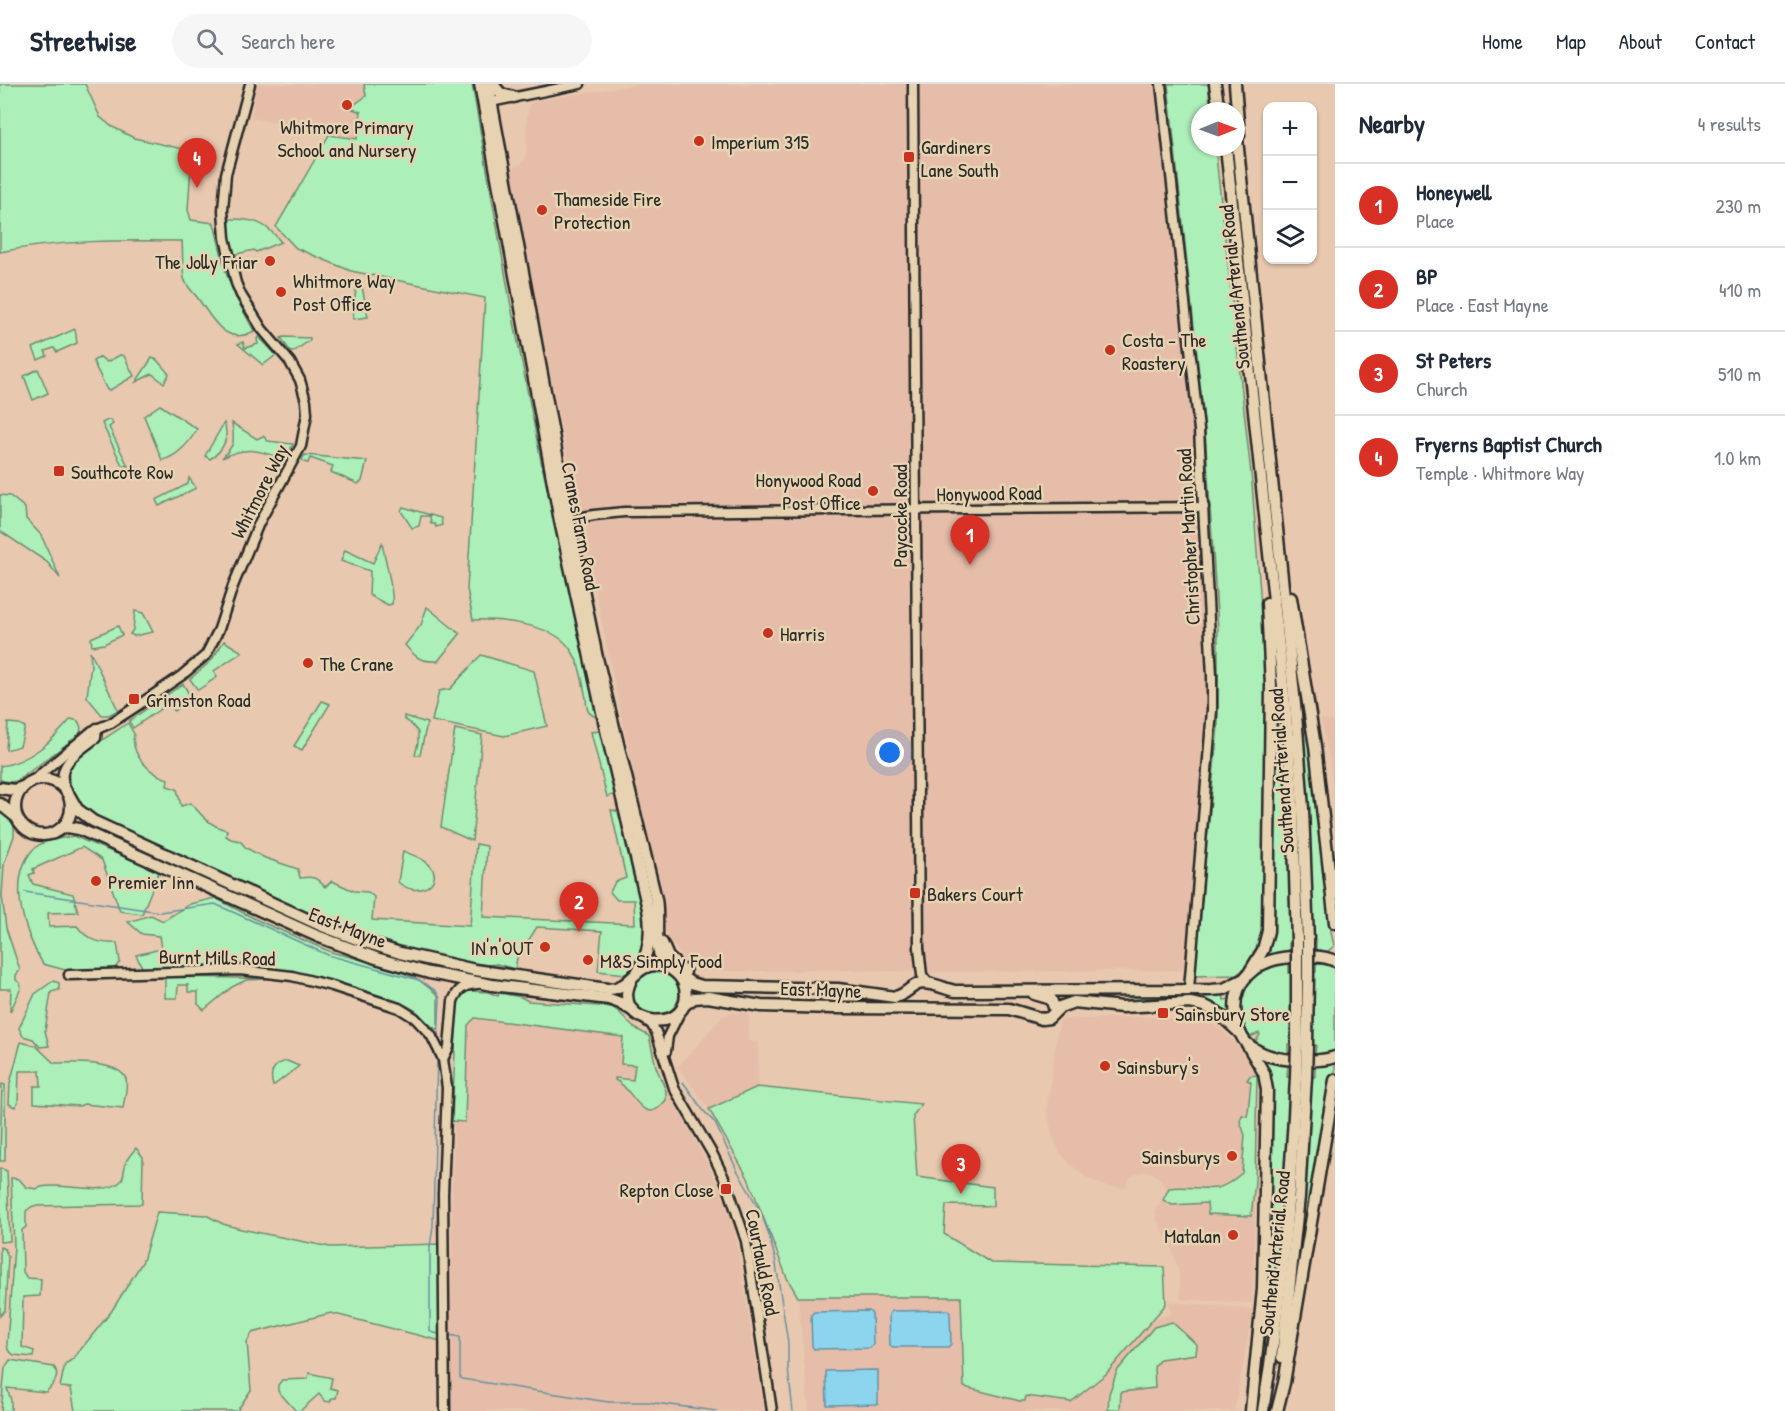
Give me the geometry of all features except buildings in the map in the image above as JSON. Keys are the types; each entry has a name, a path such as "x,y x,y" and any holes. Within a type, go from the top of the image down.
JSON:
{"main road":[{"name":"Cranes Farm Road","path":"480,84 487,103 494,139 606,734 648,909 650,925 648,944 635,974"},
{"name":"Cranes Farm Road","path":"487,103 488,84"},
{"path":"493,84 501,94 514,97"},
{"path":"1215,84 1219,102"},
{"path":"1220,84 1221,102"},
{"path":"1233,84 1234,102"},
{"path":"1233,84 1238,206"},
{"path":"1227,156 1238,206"},
{"name":"Southend Arterial Road","path":"1237,156 1238,206 1262,500 1287,735 1303,973 1295,1240 1275,1411"},
{"name":"Southend Arterial Road","path":"1238,206 1270,458 1299,746 1304,830 1302,941"},
{"path":"1270,458 1312,726 1335,922"},
{"path":"1251,1411 1263,1289 1267,1090 1264,1073 1240,1033 1235,1009 1238,993 1265,945 1269,922 1271,686 1262,500"},
{"name":"Cranes Farm Road","path":"564,520 649,867 658,918 658,954 660,960 672,970"},
{"path":"0,788 14,790 41,778 51,779 67,792 71,812 60,829 45,834 25,829 15,816 0,804"},
{"path":"15,816 16,797 28,784"},
{"name":"East Mayne","path":"67,792 80,812 97,823 320,925 365,942 400,953 475,970 604,989 620,988 635,974"},
{"name":"East Mayne","path":"60,829 68,827 79,829 348,949 429,973 492,985 609,999 625,1005 640,1017"},
{"path":"658,918 663,948 668,957 694,978 725,986"},
{"name":"East Mayne","path":"672,970 694,984 854,990 895,997 913,988 929,984 955,991 1219,990 1246,976 1262,963 1277,958 1321,957 1335,961"},
{"path":"657,965 672,970 681,979 685,993 681,1009 668,1019 657,1022 640,1017 630,1005 628,994 635,974 647,966 657,965"},
{"path":"913,988 911,997 914,1003 929,1008"},
{"name":"East Mayne","path":"1022,991 1048,997 1053,1001 1055,1010"},
{"name":"East Mayne","path":"681,1009 688,1001 704,996 761,1005 843,1009 1009,1009 1042,1019 1048,1018 1065,1004 1074,1002 1122,1007 1197,1004 1217,1012 1240,1033"},
{"path":"1248,1046 1267,1056 1280,1059 1314,1061 1335,1057"},
{"name":"Southend Arterial Road","path":"1263,1411 1285,1239 1301,1077"},
{"path":"1275,1411 1284,1383 1335,1080"}],"street":[{"name":"Whitmore Way","path":"28,784 97,728 111,723 137,706 181,676 206,655 219,629 251,542 269,504 294,461 303,438 307,423 307,407 300,380 290,362 258,324 241,295 229,259 225,238 223,210 226,174 250,84"},
{"path":"487,103 579,84"},
{"name":"Paycocke Road","path":"913,84 919,948 922,975 929,984"},
{"name":"Christopher Martin Road","path":"1161,84 1199,430 1210,633 1212,710 1189,989"},
{"name":"Honywood Road","path":"564,520 624,512 1204,507"},
{"name":"Whitmore Way","path":"67,792 62,781 64,767 96,738 97,728"},
{"name":"Paycocke Road","path":"913,988 919,948"},
{"name":"Burnt Mills Road","path":"69,975 240,970 292,976 399,1008 415,1018 431,1035 443,1059 447,1094 443,1194 445,1411"},
{"name":"Burnt Mills Road","path":"443,1059 449,1047 453,1001 456,994 469,985 492,985"},
{"name":"Courtauld Road","path":"667,1064 668,1036 681,1009"},
{"name":"Courtauld Road","path":"640,1017 651,1024 656,1032 677,1095 713,1155 727,1184 741,1223 746,1241 772,1411"}],"shaded area":[{"name":"Whitmore Primary School and Nursery","path":"257,84 444,84 357,139 251,118"},
{"path":"641,84 1157,84 1193,431 1204,629 1206,728 1183,970 697,971 668,940 508,170 520,165 526,159 527,116 530,104 535,101"},
{"path":"1321,719 1335,722 1335,816 1330,760"},
{"path":"731,1013 749,1013 748,1041 759,1042 757,1087 709,1109 678,1067 722,1017"},
{"path":"1141,1017 1210,1021 1234,1041 1257,1076 1252,1303 1181,1299 1179,1273 1172,1248 1155,1212 1167,1190 1161,1179 1151,1172 1143,1171 1130,1177 1124,1188 1105,1186 1089,1179 1070,1164 1060,1152 1053,1138 1047,1109 1060,1020"},
{"path":"470,1018 629,1034 669,1093 732,1215 764,1411 451,1411 455,1104"},
{"path":"798,1297 962,1297 964,1387 1024,1401 1025,1396 1071,1402 1103,1378 1147,1321 1172,1314 1169,1302 1253,1309 1234,1411 809,1411"}],"green space":[{"path":"0,84 85,84 100,117 111,126 134,138 192,151 188,210 191,220 214,223 226,273 235,296 254,331 235,336 227,333 214,321 185,281 182,241 68,243 0,252"},
{"path":"364,84 472,84 542,466 600,718 588,711 578,664 568,646 560,639 524,624 473,620 467,589 485,298 351,271 296,248 276,227 329,135 357,139 361,112 350,108 366,96"},
{"path":"1168,84 1208,84 1210,102 1191,102 1191,156 1216,156 1252,483 1265,661 1264,927 1255,954 1236,975 1194,976 1218,726 1218,628 1205,431"},
{"path":"226,219 243,219 258,223 270,230 281,242 256,252 254,250 232,255"},
{"path":"362,287 368,317 353,319 356,288"},
{"path":"75,329 77,343 57,352 54,348 45,351 47,356 38,360 33,348"},
{"path":"259,337 276,355 263,365 238,344 243,342 245,348 258,344"},
{"path":"281,338 310,338 310,340 293,352"},
{"path":"120,355 124,356 134,376 107,390 93,361 100,357 107,362"},
{"path":"152,358 157,360 169,374 164,383 152,374 136,382"},
{"path":"38,369 48,393 33,400 24,376"},
{"path":"160,405 197,429 191,439 173,456 162,460 144,416"},
{"path":"111,420 113,424 109,427 128,466 122,465 102,423"},
{"path":"224,423 226,439 219,452 210,459 205,456"},
{"path":"232,423 257,439 263,436 268,441 293,444 286,460 254,451 239,452 222,458 233,442"},
{"path":"305,455 367,461 362,481 358,484 331,472 333,466 310,458 308,463 304,462 302,459"},
{"path":"189,478 196,488 159,506 156,500 188,484"},
{"path":"0,495 10,496 25,508 26,519 41,535 60,578 47,562 0,531"},
{"path":"403,507 441,518 442,525 436,527 435,524 431,524 430,516 421,516 419,526 412,528 401,511"},
{"path":"382,543 393,600 392,604 388,605 369,595 370,571 341,561 345,550 373,563"},
{"path":"427,607 460,634 438,661 419,658 405,645 421,625"},
{"path":"135,611 143,613 153,632 134,636 130,634 133,630"},
{"path":"118,626 122,635 104,644 92,646 91,638"},
{"path":"1294,633 1307,717 1330,906 1334,946 1328,951 1316,951 1316,941 1311,941"},
{"path":"224,641 242,652 214,671 217,677 198,690 190,679 211,661"},
{"path":"90,651 118,710 109,715 102,715 87,697 91,665"},
{"path":"481,655 534,671 547,726 504,736 432,721 439,691 450,689"},
{"path":"1275,665 1279,681 1277,683 1285,745 1294,941 1289,941 1289,950 1265,957"},
{"path":"183,684 192,699 174,711 169,703 133,728 129,721"},
{"path":"322,701 330,704 302,750 294,746"},
{"path":"404,716 427,723 420,755 415,755 418,732 404,719"},
{"path":"71,719 79,723 81,729 79,735 17,781 0,780 0,766 31,755 56,735"},
{"path":"8,723 25,727 20,746 6,750"},
{"path":"128,723 134,734 138,756 148,768 168,779 167,786 177,789 181,806 191,803 211,823 227,830 226,836 240,841 246,848 265,858 298,869 300,878 314,878 325,887 332,881 354,891 368,892 374,897 372,920 470,926 476,844 487,846 483,917 635,924 634,900 617,900 610,892 615,882 626,878 611,810 621,812 645,911 645,937 641,950 626,974 598,971 602,931 537,927 517,958 515,969 497,964 488,965 487,969 403,950 326,924 100,820 79,805 65,780 68,772 91,748"},
{"path":"455,729 482,735 472,841 441,827"},
{"path":"601,731 602,737 605,737 618,793 607,797 591,732"},
{"path":"0,808 14,824 14,836 4,864 2,896 6,928 20,970 16,975 16,980 20,983 21,988 10,1012 11,989 0,989"},
{"path":"73,836 159,871 142,914 120,911 102,860 82,847 33,869 34,873 29,875 33,884 73,894 78,912 48,913 49,927 77,926 85,935 94,940 117,943 120,962 113,970 69,971 43,964 25,924 20,880 30,853 44,843"},
{"path":"403,851 426,862 432,868 434,879 431,884 420,889 413,889 398,882"},
{"path":"215,898 259,921 331,952 393,968 419,980 438,995 438,1030 416,1011 398,1002 365,991 391,1002 283,972 159,972 142,967 136,955 161,949 159,936 142,934 128,922 151,915 163,921 190,904"},
{"path":"1289,962 1289,973 1294,973 1293,1044 1288,1044 1288,1055 1279,1055 1255,1042 1259,1033 1250,1037 1243,1024 1240,1011 1241,999 1252,978 1262,970"},
{"path":"1316,964 1335,965 1335,1052 1315,1056 1316,1045 1310,1045 1311,973 1316,972"},
{"path":"656,970 672,977 679,993 672,1009 656,1016 640,1009 633,993 640,977"},
{"path":"165,977 266,979 246,980 232,987 204,1010 198,1004 198,992 188,992 188,985 178,985 177,998 165,998"},
{"path":"53,981 59,983 59,990 51,992 45,1031 49,1046 40,1047 33,1039 23,1036 19,1028 35,994"},
{"path":"468,991 488,992 498,996 499,993 521,997 528,1001 612,1007 633,1027 649,1036 656,1067 666,1091 666,1100 651,1111 644,1109 622,1084 615,1080 615,1078 633,1080 635,1065 621,1064 623,1037 475,1018 468,1025 465,1122 452,1121 457,1005 461,996"},
{"path":"1130,994 1223,995 1224,1000 1231,999 1230,1014 1228,1016 1218,1009 1120,1002 1130,1000"},
{"path":"21,1042 36,1046 54,1063 93,1064 114,1068 122,1073 126,1079 123,1108 84,1104 79,1106 34,1103 34,1086 41,1086 40,1071 19,1071 18,1102 15,1107 9,1104 10,1083"},
{"path":"1259,1058 1288,1064 1287,1077 1292,1077 1279,1261 1259,1411 1254,1411 1270,1093"},
{"path":"287,1061 299,1066 273,1086 273,1069 278,1064"},
{"path":"1335,1062 1295,1295 1309,1077 1315,1077 1315,1065"},
{"path":"1257,1075 1255,1182 1251,1216 1208,1214 1207,1203 1172,1205 1163,1200 1169,1188 1217,1188 1242,1173 1245,1135 1240,1121 1242,1115 1247,1116 1248,1112 1251,1082 1247,1080 1250,1076"},
{"path":"2,1084 5,1085 5,1161 0,1161"},
{"path":"757,1087 921,1104 913,1116 917,1177 993,1187 993,1206 946,1205 944,1234 991,1263 1164,1267 1166,1304 1106,1374 1071,1402 1026,1396 1025,1401 1020,1401 964,1387 961,1297 798,1297 787,1278 748,1178 709,1109"},
{"path":"136,1148 143,1157 142,1204 33,1206 26,1211 26,1227 22,1230 23,1272 27,1278 41,1279 40,1296 23,1297 22,1347 34,1351 33,1357 14,1355 8,1350 7,1344 14,1246 11,1178 19,1179 26,1187 36,1189 44,1186 91,1189 112,1186 122,1180 126,1162"},
{"path":"0,1168 7,1171 10,1241 0,1242"},
{"path":"157,1212 206,1215 223,1224 241,1229 330,1247 441,1244 441,1341 331,1313 252,1333 247,1342 251,1390 237,1411 75,1411 71,1388 60,1387 65,1364 73,1359 111,1312 143,1261"},
{"path":"0,1247 5,1249 8,1257 5,1310 0,1316"},
{"path":"1172,1322 1197,1345 1196,1354 1160,1359 1154,1367 1155,1388 1121,1392 1120,1409 1108,1410 1109,1394 1117,1371 1154,1327"},
{"path":"10,1360 54,1367 57,1374 46,1392 7,1388 11,1400 11,1411 1,1411 5,1368"},
{"path":"309,1373 332,1378 330,1388 338,1390 336,1398 332,1398 330,1402 325,1401 319,1394 300,1411 296,1411 278,1391 278,1385 282,1380 308,1379"}],"water":[{"path":"948,1310 951,1344 948,1347 893,1347 890,1345 889,1314 892,1311"},
{"path":"869,1311 872,1314 873,1345 870,1348 814,1349 812,1346 811,1315 814,1312"},
{"path":"878,1370 878,1404 827,1405 826,1371"}],"waterway":[{"path":"25,892 160,912 215,904 328,955 419,980 436,991 440,998 438,1041"},
{"path":"437,1055 433,1226 430,1247 430,1331 441,1334"},
{"path":"683,1082 715,1123 737,1170 761,1213 768,1232 775,1258 788,1343 788,1369 793,1411"},
{"path":"449,1335 460,1337 460,1377 462,1379 608,1402 647,1402 717,1411"}],"place":[{"name":"Whitmore Primary School and Nursery","path":"347,105"},
{"name":"Imperium 315","path":"699,141"},
{"name":"Gardiners Lane South","path":"909,157"},
{"name":"Fryerns Baptist Church","path":"197,188"},
{"name":"Thameside Fire Protection","path":"542,210"},
{"name":"The Jolly Friar","path":"270,261"},
{"name":"Whitmore Way Post Office","path":"281,292"},
{"name":"Costa - The Roastery","path":"1110,350"},
{"name":"Southcote Row","path":"59,471"},
{"name":"Honywood Road Post Office","path":"873,491"},
{"name":"Honeywell","path":"970,565"},
{"name":"Harris","path":"768,633"},
{"name":"The Crane","path":"308,663"},
{"name":"Grimston Road","path":"134,699"},
{"name":"Premier Inn","path":"96,881"},
{"name":"Bakers Court","path":"915,893"},
{"name":"BP","path":"579,932"},
{"name":"IN'n'OUT","path":"545,947"},
{"name":"M&S Simply Food","path":"588,960"},
{"name":"Sainsbury Store","path":"1163,1013"},
{"name":"Sainsbury's","path":"1105,1066"},
{"name":"Sainsburys","path":"1232,1156"},
{"name":"Repton Close","path":"726,1189"},
{"name":"St Peters","path":"961,1194"},
{"name":"Matalan","path":"1233,1235"}]}
